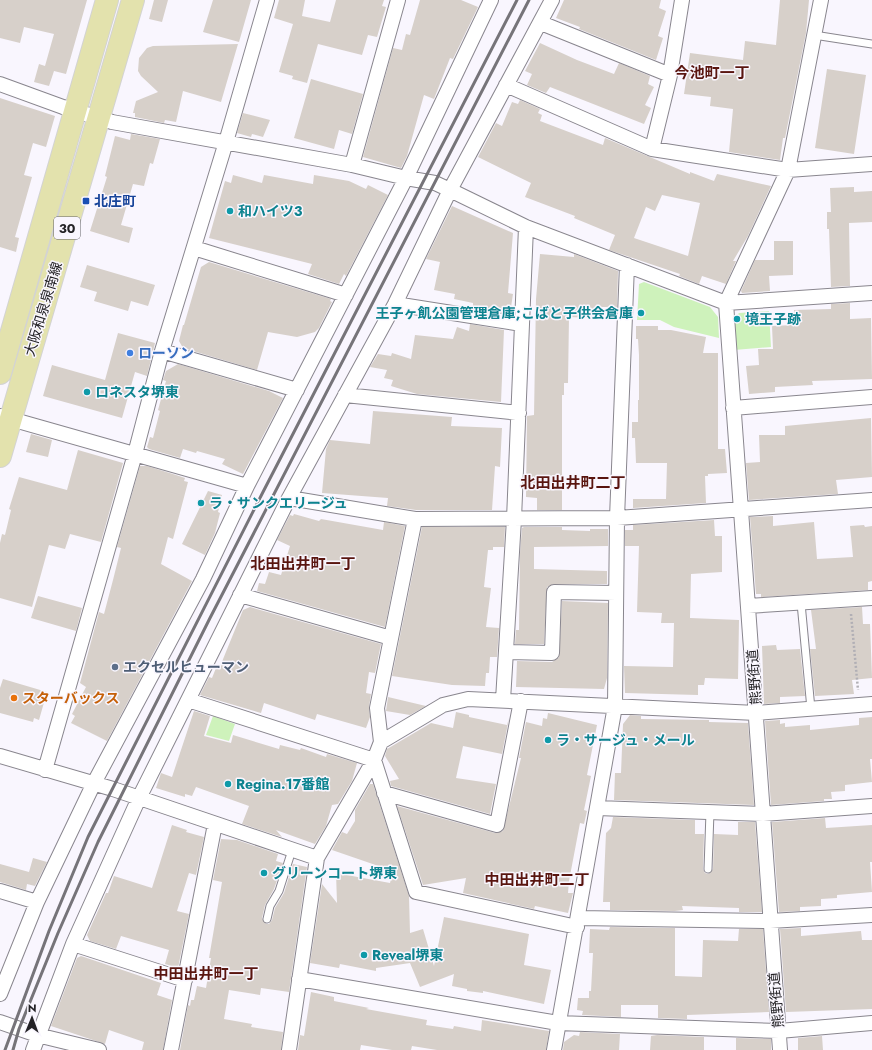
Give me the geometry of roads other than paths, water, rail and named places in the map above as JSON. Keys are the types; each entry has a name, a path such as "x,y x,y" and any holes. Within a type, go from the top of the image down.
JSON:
{"main road":[{"name":"大阪和泉泉南線","path":"0,373 107,0"},
{"name":"大阪和泉泉南線","path":"0,456 5,418 100,118 133,0"}],"street":[{"path":"45,770 135,454 162,351 226,142 267,0"},
{"path":"352,165 398,0"},
{"path":"0,994 37,902 94,782 203,579 247,486 406,178 491,0"},
{"path":"33,1050 37,1035 73,944 139,798 289,498 395,304 450,190 552,0"},
{"path":"652,149 670,74 682,0"},
{"path":"726,303 788,170 821,0"},
{"path":"541,23 670,74"},
{"path":"0,84 100,118 352,165 406,178 435,183 526,227 726,303 872,293"},
{"path":"506,85 652,149 788,170 872,164"},
{"path":"503,700 514,519 526,227"},
{"path":"194,248 346,295"},
{"path":"554,1050 578,923 615,706 617,518 627,265"},
{"name":"熊野街道","path":"726,303 780,1050"},
{"path":"395,304 522,324"},
{"path":"162,351 297,390"},
{"path":"345,395 519,413"},
{"path":"733,408 872,397"},
{"path":"5,418 247,486"},
{"path":"289,498 415,519 617,518 872,500"},
{"path":"289,1050 317,858 374,760 381,742 378,708 415,519"},
{"path":"506,652 552,653 554,592 616,593"},
{"path":"240,595 392,638"},
{"path":"748,606 872,598"},
{"path":"381,742 443,705 468,699 756,713 866,704"},
{"path":"188,700 374,760"},
{"path":"384,793 497,825 521,701"},
{"path":"0,756 45,770 94,782 317,858"},
{"path":"374,760 416,892 578,923 770,921 872,914"},
{"path":"598,808 763,814 872,806"},
{"path":"171,1050 215,824"},
{"path":"0,891 37,902"},
{"path":"73,944 185,980"},
{"path":"299,979 558,1023 779,1031 872,1023"},
{"path":"0,1022 37,1035 99,1050"}],"lane":[{"path":"814,35 872,44"},
{"path":"801,603 810,709"},
{"path":"708,869 710,812"},
{"path":"267,919 270,906 279,891 292,850"}],"railway":[{"path":"5,1050 49,931 88,837 263,492 517,0"},
{"path":"13,1050 19,1029 58,933 98,842 210,618 529,0"}],"place":[{"name":"北庄町","path":"86,201"},
{"name":"和ハイツ3","path":"230,211"},
{"name":"王子ヶ飢公園管理倉庫;こばと子供会倉庫","path":"641,313"},
{"name":"境王子跡","path":"737,319"},
{"name":"ローソン","path":"130,353"},
{"name":"ロネスタ堺東","path":"87,392"},
{"name":"ラ・サンクエリージュ","path":"201,503"},
{"name":"エクセルヒューマン","path":"115,667"},
{"name":"スターバックス","path":"14,698"},
{"name":"ラ・サージュ・メール","path":"548,740"},
{"name":"Regina.17番館","path":"228,784"},
{"name":"グリーンコート堺東","path":"264,873"},
{"name":"Reveal堺東","path":"364,955"}],"district":[{"name":"今池町一丁","path":"712,73"},
{"name":"北田出井町二丁","path":"573,483"},
{"name":"北田出井町一丁","path":"303,564"},
{"name":"中田出井町二丁","path":"537,880"},
{"name":"中田出井町一丁","path":"206,974"}]}
